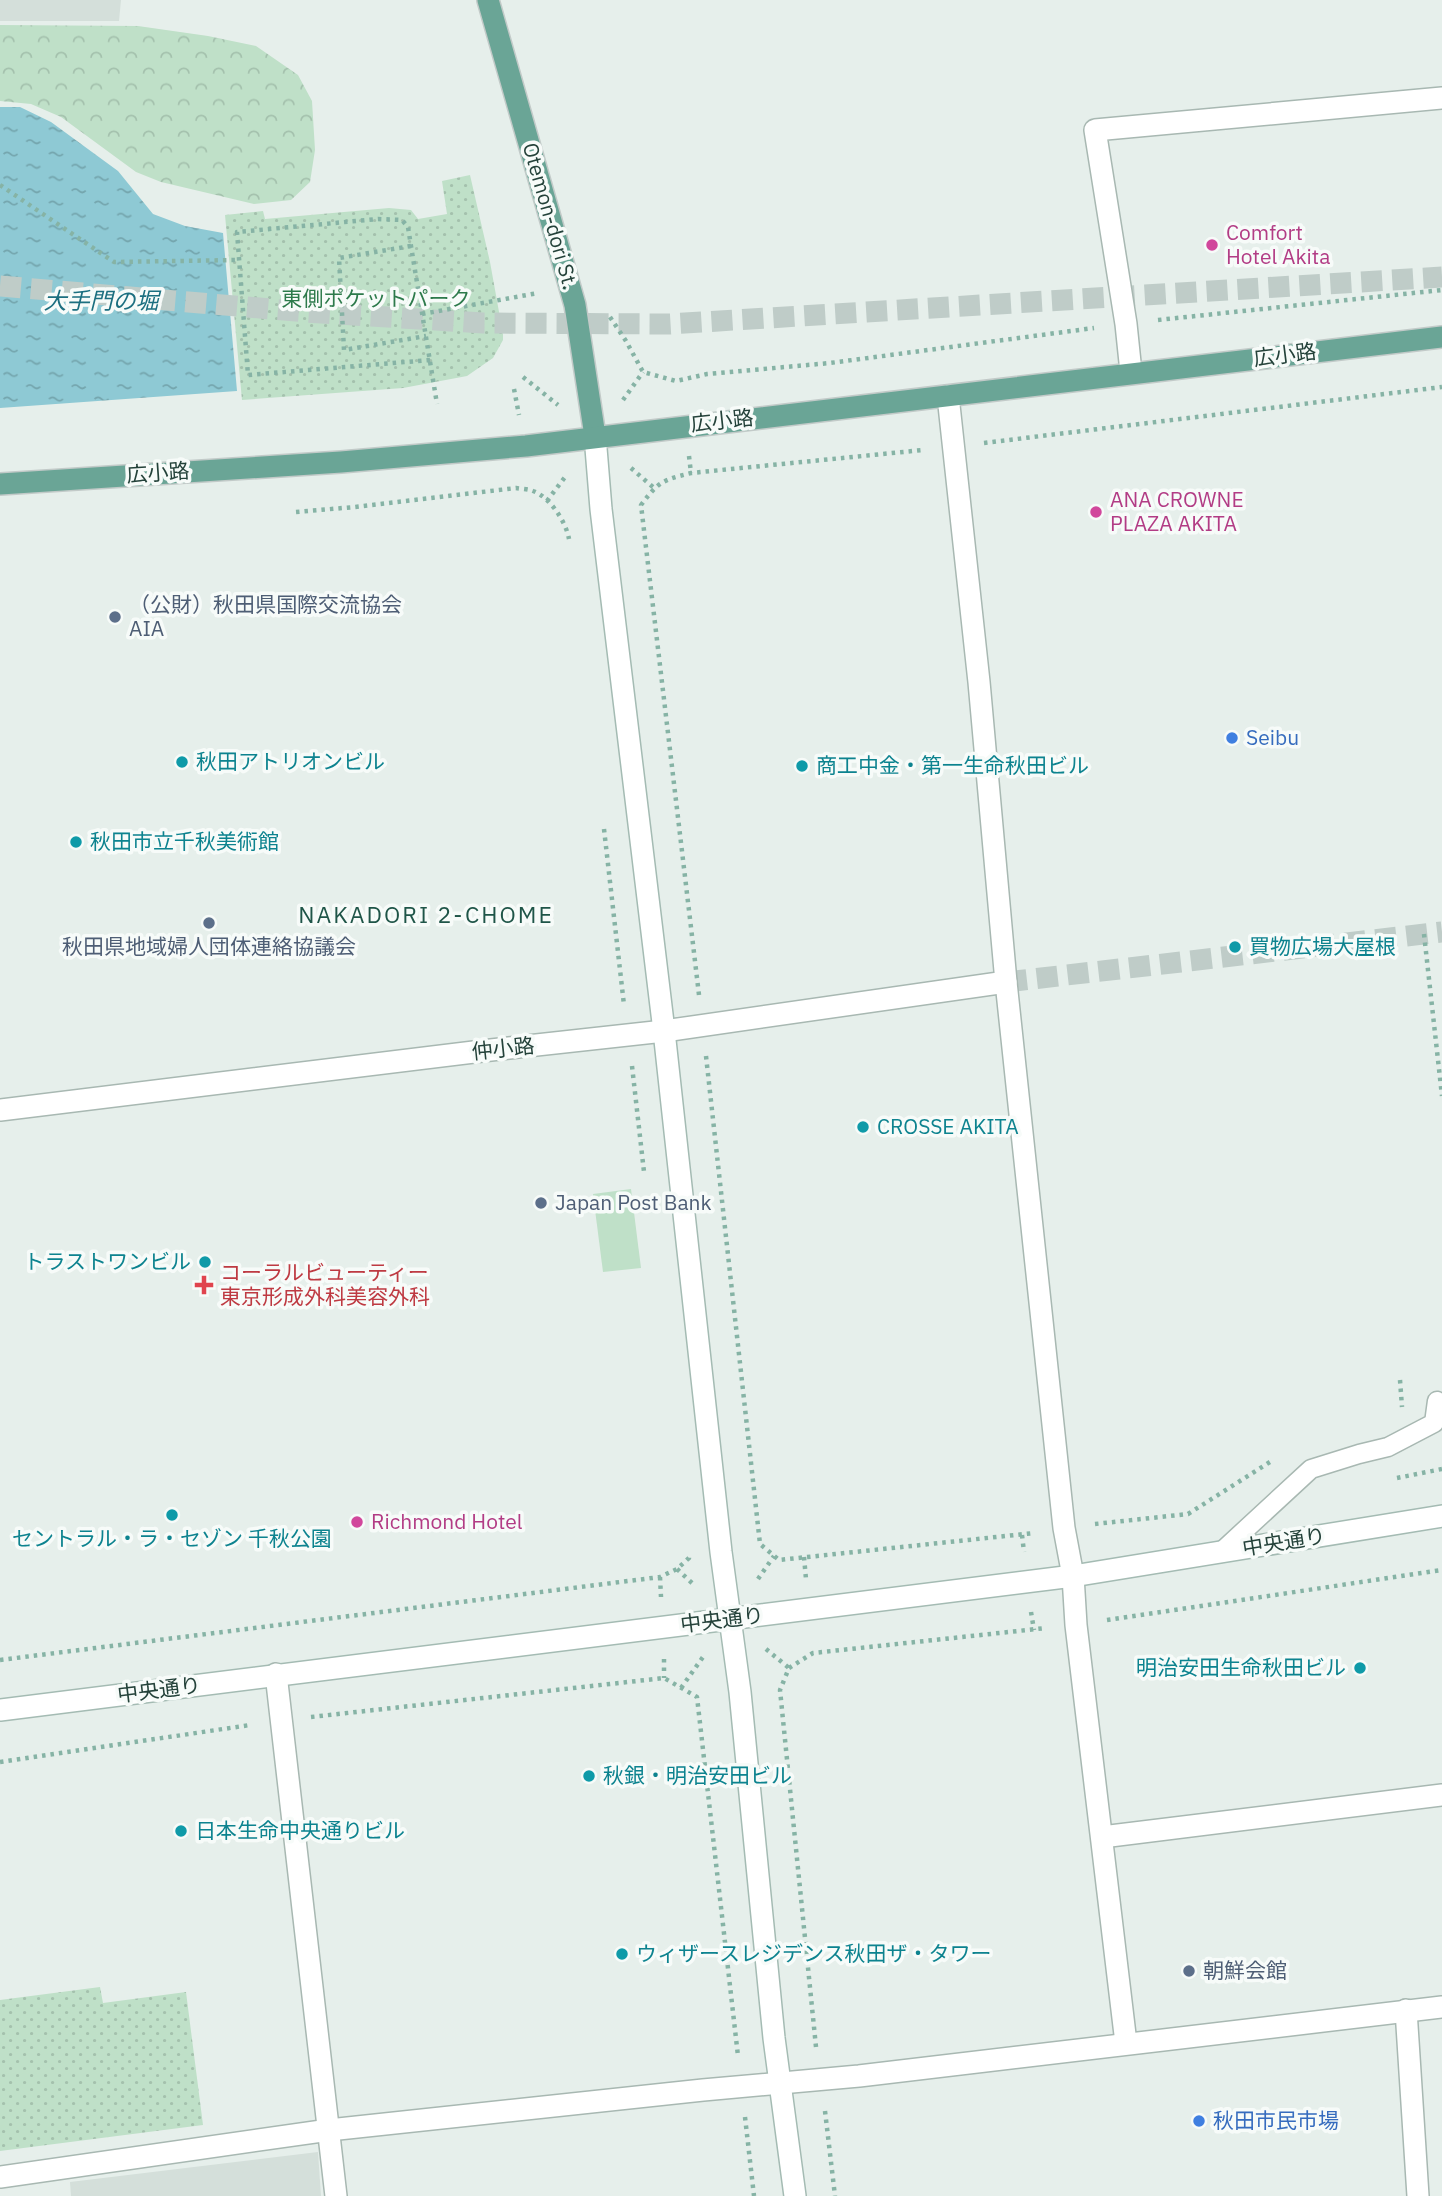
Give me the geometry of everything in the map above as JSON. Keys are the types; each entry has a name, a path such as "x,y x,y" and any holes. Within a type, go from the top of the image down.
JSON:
{"main road":[{"name":"Otemon-dori St.","path":"488,0 575,305 594,436"},
{"name":"広小路","path":"0,484 526,446 1442,337"}],"street":[{"path":"1131,372 1126,324 1095,130 1442,98"},
{"path":"948,396 1064,1528 1073,1576 1076,1625 1126,2043"},
{"path":"594,436 740,1692 774,2038 794,2196"},
{"name":"仲小路","path":"0,1110 664,1031 1006,982"},
{"name":"中央通り","path":"0,1710 1073,1576 1442,1517"},
{"path":"276,1674 336,2196"},
{"path":"1102,1837 1442,1795"},
{"path":"0,2177 329,2130 859,2076 1442,2007"},
{"path":"1406,2010 1418,2196"}],"lane":[{"path":"1220,1553 1311,1469 1388,1447 1433,1423 1437,1401"}],"path":[{"path":"0,185 114,262 239,260"},
{"path":"430,360 248,375 237,232 378,219 402,220 408,227 422,314 426,336 430,360 437,404"},
{"path":"411,246 339,258 344,350 426,336"},
{"path":"605,309 643,372 676,381 707,374 830,363 1126,324 1442,290"},
{"path":"422,314 544,292"},
{"path":"1281,1454 1188,1514 1022,1535 779,1560 760,1544 642,505 654,488 664,480 691,473 954,447 1442,387"},
{"path":"296,512 516,488 535,491 547,501 559,514 568,533 570,546"},
{"path":"603,821 644,1177"},
{"path":"1424,934 1442,1096"},
{"path":"0,1660 660,1577 677,1569 689,1558 687,1545"},
{"path":"814,2036 780,1690 789,1668 813,1653 1076,1625 1442,1570"},
{"path":"0,1762 282,1720 664,1678 696,1697 736,2041"},
{"path":"828,2127 835,2196"},
{"path":"747,2136 754,2196"}],"shaded area":[{"path":"0,0 121,0 119,21 0,21"},
{"path":"318,2152 321,2196 71,2196 70,2182"}],"green space":[{"path":"0,25 138,26 256,46 298,75 312,101 315,150 310,182 291,200 254,204 161,182 136,172 61,117 31,104 0,101"},
{"name":"東側ポケットパーク","path":"470,175 503,334 503,340 493,358 467,376 403,388 242,400 225,215 263,211 265,219 389,208 411,210 418,219 447,214 442,181"},
{"path":"631,1189 641,1268 603,1272 593,1194"},
{"path":"100,1987 103,2003 186,1992 203,2125 0,2151 0,2000"}],"water":[{"name":"大手門の堀","path":"0,107 20,107 51,122 118,171 153,214 185,226 223,233 237,391 0,408"}],"tunnel":[{"path":"0,286 306,312 483,323 669,324 1442,277"},
{"path":"1006,982 1442,932"}],"place":[{"name":"Comfort Hotel Akita","path":"1212,245"},
{"name":"ANA CROWNE PLAZA AKITA","path":"1096,512"},
{"name":"（公財）秋田県国際交流協会 AIA","path":"115,617"},
{"name":"Seibu","path":"1232,738"},
{"name":"秋田アトリオンビル","path":"182,762"},
{"name":"商工中金・第一生命秋田ビル","path":"802,766"},
{"name":"秋田市立千秋美術館","path":"76,842"},
{"name":"秋田県地域婦人団体連絡協議会","path":"209,923"},
{"name":"買物広場大屋根","path":"1235,947"},
{"name":"CROSSE AKITA","path":"863,1127"},
{"name":"Japan Post Bank","path":"541,1203"},
{"name":"トラストワンビル","path":"205,1262"},
{"name":"コーラルビューティー 東京形成外科美容外科","path":"204,1285"},
{"name":"セントラル・ラ・セゾン 千秋公園","path":"172,1515"},
{"name":"Richmond Hotel","path":"357,1522"},
{"name":"明治安田生命秋田ビル","path":"1360,1668"},
{"name":"秋銀・明治安田ビル","path":"589,1776"},
{"name":"日本生命中央通りビル","path":"181,1831"},
{"name":"ウィザースレジデンス秋田ザ・タワー","path":"622,1954"},
{"name":"朝鮮会館","path":"1189,1971"},
{"name":"秋田市民市場","path":"1199,2121"}],"district":[{"name":"NAKADORI 2-CHOME","path":"426,915"}]}
